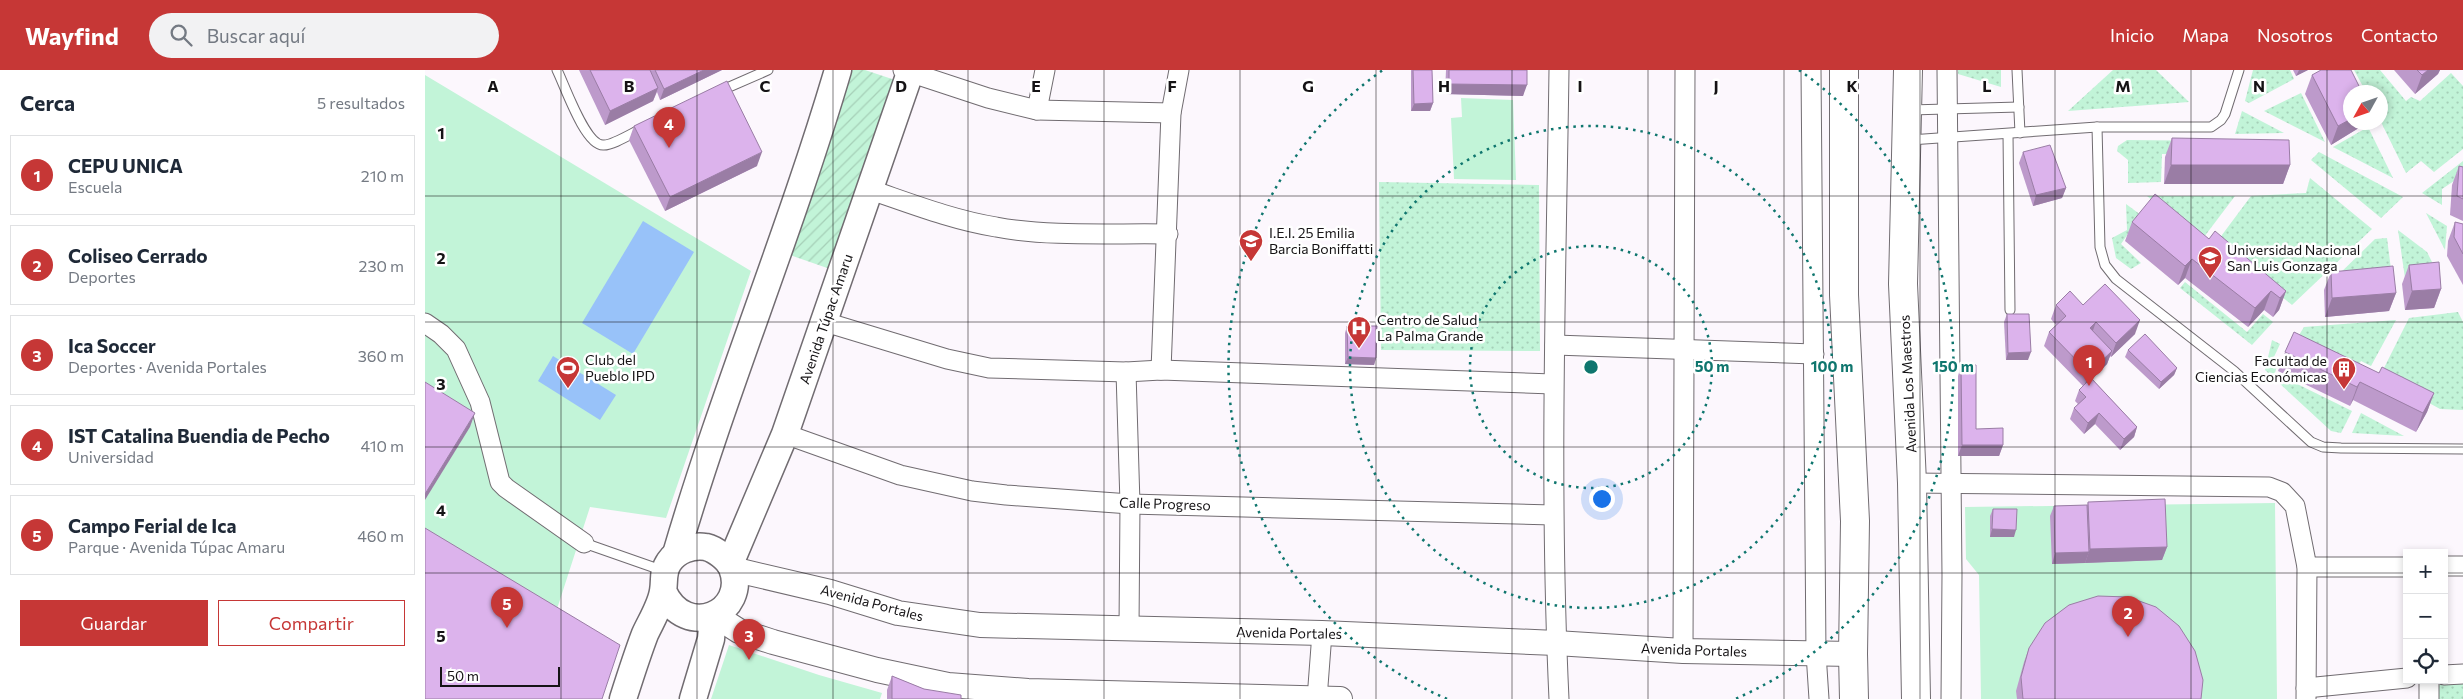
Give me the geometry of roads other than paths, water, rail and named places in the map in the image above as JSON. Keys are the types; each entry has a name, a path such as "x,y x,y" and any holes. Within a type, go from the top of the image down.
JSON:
{"highway":[{"path":"1844,70 1844,295 1855,521 1854,699"},
{"name":"Avenida Los Maestros","path":"1908,70 1908,140 1903,284 1912,483 1915,699"}],"main road":[{"path":"623,699 746,341 815,150 839,70"},
{"name":"Avenida Túpac Amaru","path":"731,566 785,434 871,190 908,71"},
{"path":"686,548 707,548 717,552 731,566 733,593 722,610 713,615 697,619 686,616 668,602 668,572 686,548"},
{"path":"693,699 711,639 713,615"}],"street":[{"path":"1037,110 1045,70"},
{"path":"1161,370 1171,112 1179,70"},
{"path":"1559,70 1553,384 1553,516 1559,699"},
{"path":"1683,651 1685,70"},
{"path":"1811,70 1816,653 1819,699"},
{"path":"1947,70 1951,699"},
{"path":"908,71 988,98 1037,110 1171,112"},
{"path":"871,190 952,217 1020,231 1167,234"},
{"path":"825,322 947,359 989,368 1126,372 1161,370 1553,384"},
{"path":"425,323 441,334 456,349 480,402 500,482 584,543"},
{"path":"1555,345 1684,351 1814,354"},
{"path":"1126,372 1130,504 1129,628"},
{"name":"Calle Progreso","path":"785,434 900,475 953,487 1006,495 1130,504 1553,516"},
{"path":"1912,483 2269,486 2283,492 2295,506 2307,567 2306,693 2403,679"},
{"name":"Avenida Portales","path":"731,566 831,592 898,613 980,625 1323,633 1556,643 1683,651 1853,654"},
{"path":"2448,566 2463,566"},
{"path":"2307,567 2403,567"},
{"path":"713,615 739,631 773,642 877,670 948,685 1029,691 1340,699"},
{"path":"1317,699 1323,633"},
{"path":"2448,675 2463,674"},
{"path":"2429,684 2429,699"}],"lane":[{"path":"557,70 586,133 597,144 605,146 650,124"},
{"path":"713,94 768,70"},
{"path":"2017,70 2020,134"},
{"path":"1908,140 2020,134 2097,127 2211,127 2225,114 2239,70"},
{"path":"1908,110 2019,107"},
{"path":"2097,127 2100,247 2105,265 2116,279 2234,371 2311,442 2323,447 2341,448 2463,448"},
{"path":"2007,134 2010,310"},
{"path":"584,543 668,572"}],"water":[{"path":"643,221 694,252 633,354 582,323"},
{"path":"553,356 616,395 600,420 538,381"}],"place":[{"name":"IST Catalina Buendia de Pecho","path":"669,148"},
{"name":"I.E.I. 25 Emilia Barcia Boniffatti","path":"1251,262"},
{"name":"Universidad Nacional San Luis Gonzaga","path":"2210,279"},
{"name":"Centro de Salud La Palma Grande","path":"1359,349"},
{"name":"CEPU UNICA","path":"2089,386"},
{"name":"Club del Pueblo IPD","path":"568,389"},
{"name":"Facultad de Ciencias Económicas","path":"2344,390"},
{"name":"Campo Ferial de Ica","path":"507,628"},
{"name":"Coliseo Cerrado","path":"2128,637"},
{"name":"Ica Soccer","path":"749,660"}]}
